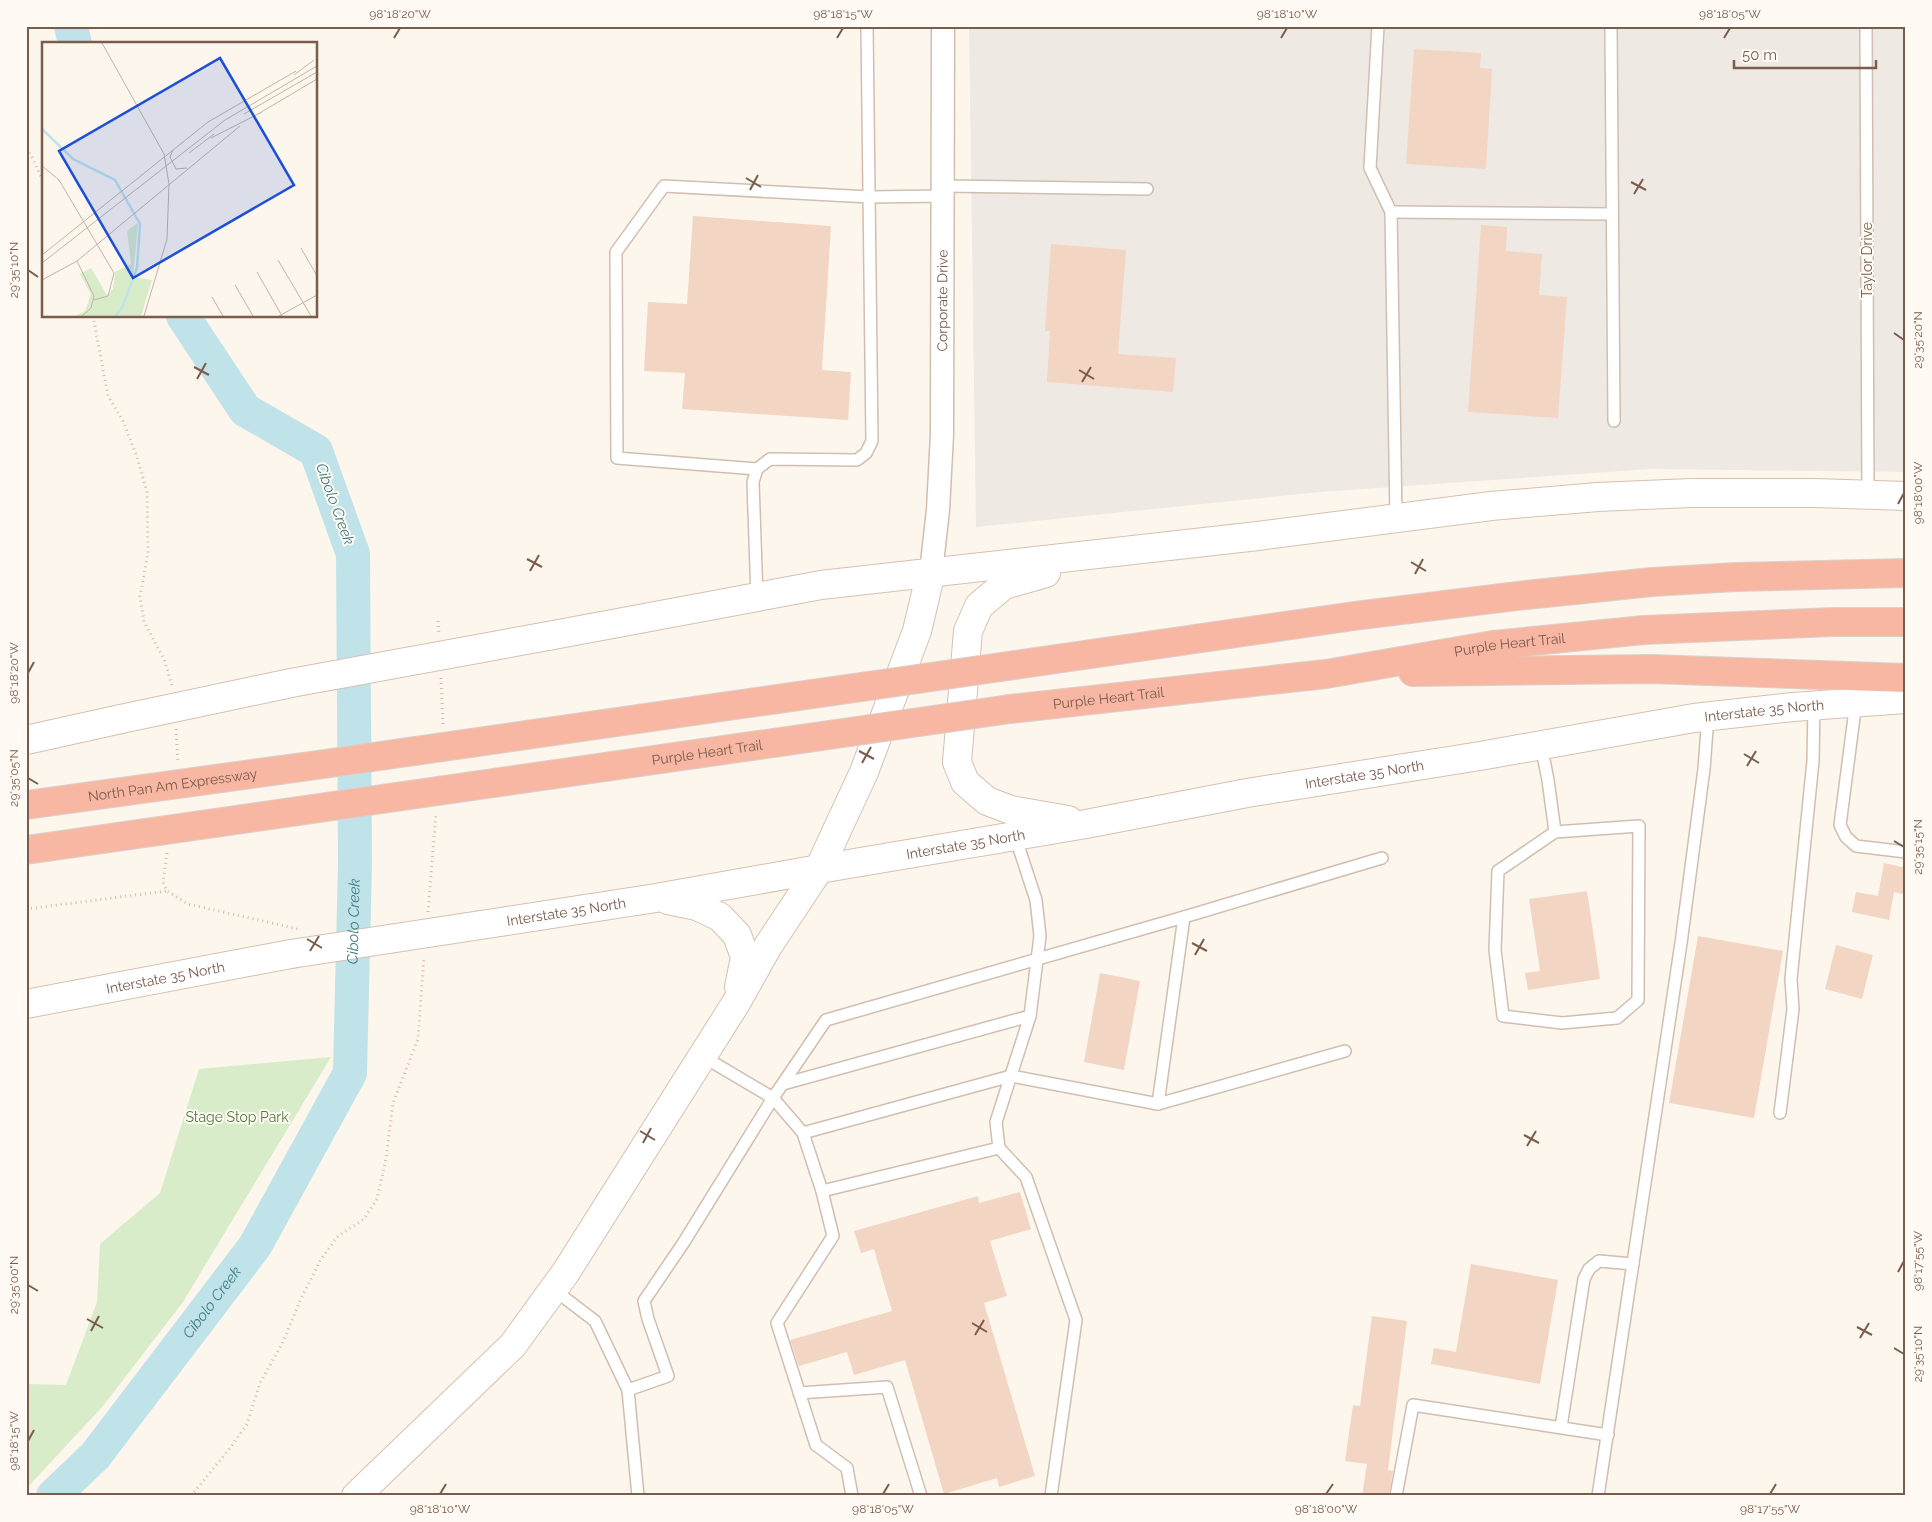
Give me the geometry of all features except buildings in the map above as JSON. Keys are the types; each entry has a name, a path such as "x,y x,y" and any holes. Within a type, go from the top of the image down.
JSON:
{"highway":[{"name":"North Pan Am Expressway","path":"26,805 1354,616 1652,582 1736,577 1906,573"},
{"name":"Purple Heart Trail","path":"26,850 1010,709 1326,674 1493,644 1644,630 1834,622 1906,622"},
{"path":"1326,674 1526,669 1650,669 1906,678"}],"main road":[{"path":"26,740 291,684 821,585 1491,506 1598,497 1691,493 1815,493 1906,496"},
{"path":"1086,824 1011,810 987,801 965,782 957,762 968,631 979,606 1004,585 1125,550"},
{"path":"356,1496 513,1345 553,1290 736,1003 768,946 819,869 867,763 917,631 931,572"},
{"name":"Interstate 35 North","path":"26,1004 291,954 656,898 1086,824 1248,793 1708,716 1814,705 1906,699"},
{"path":"656,898 697,906 720,917 737,935 744,956 736,1003"}],"street":[{"name":"Corporate Drive","path":"931,572 938,510 942,434 943,26"}],"lane":[{"path":"757,597 753,482 757,469 770,460 857,460 866,453 872,441 867,26"},
{"path":"1378,26 1370,168 1391,212 1396,518"},
{"path":"1611,26 1614,421"},
{"name":"Taylor Drive","path":"1866,26 1868,495"},
{"path":"757,469 617,458 616,252 664,186 869,197 942,191 1147,189"},
{"path":"1391,212 1612,214"},
{"path":"1856,702 1840,825 1846,837 1856,846 1906,852"},
{"path":"1780,1113 1793,1009 1791,979 1813,761 1814,705"},
{"path":"1598,1496 1685,916 1704,769 1708,716"},
{"path":"1541,745 1548,780 1554,832"},
{"path":"1639,826 1638,1000 1617,1018 1562,1023 1503,1016 1495,950 1498,871 1554,832 1639,826"},
{"path":"1015,836 1036,900 1040,936 1030,1016 996,1122 999,1148 1026,1177 1076,1320 1050,1496"},
{"path":"628,1390 668,1376 644,1302 684,1242 773,1098 826,1020 1382,858"},
{"path":"1158,1104 1184,917"},
{"path":"783,1084 1030,1016"},
{"path":"803,1133 1011,1076 1158,1104 1345,1051"},
{"path":"702,1056 773,1098 803,1133 822,1191 833,1236 777,1323 816,1446 847,1468 852,1496"},
{"path":"822,1191 999,1148"},
{"path":"1561,1427 1584,1279 1589,1269 1599,1261 1633,1264"},
{"path":"553,1290 595,1321 628,1390 638,1496"},
{"path":"799,1393 887,1387 921,1496"},
{"path":"1396,1496 1413,1405 1608,1435"}],"path":[{"path":"26,149 31,155 42,179"},
{"path":"93,318 108,396 123,421 137,457 147,492 148,553 140,596 144,622 164,659 173,688"},
{"path":"176,727 178,766"},
{"path":"168,843 163,882 167,891 188,904 303,930"},
{"path":"26,909 167,891"},
{"path":"191,1496 232,1447 247,1424 260,1383 282,1344 320,1261 337,1237 364,1219 377,1199 386,1160 393,1103 418,1039 424,952"}],"shaded area":[{"path":"969,26 1906,26 1906,472 1651,469 1320,492 976,527"}],"green space":[{"name":"Stage Stop Park","path":"331,1057 183,1302 103,1406 26,1489 26,1384 66,1385 97,1302 100,1244 160,1193 199,1069"}],"waterway":[{"name":"Cibolo Creek","path":"71,26 75,42"},
{"name":"Cibolo Creek","path":"53,1496 95,1456 255,1246 350,1073 355,864 353,554 316,451 245,410 184,318"}]}
